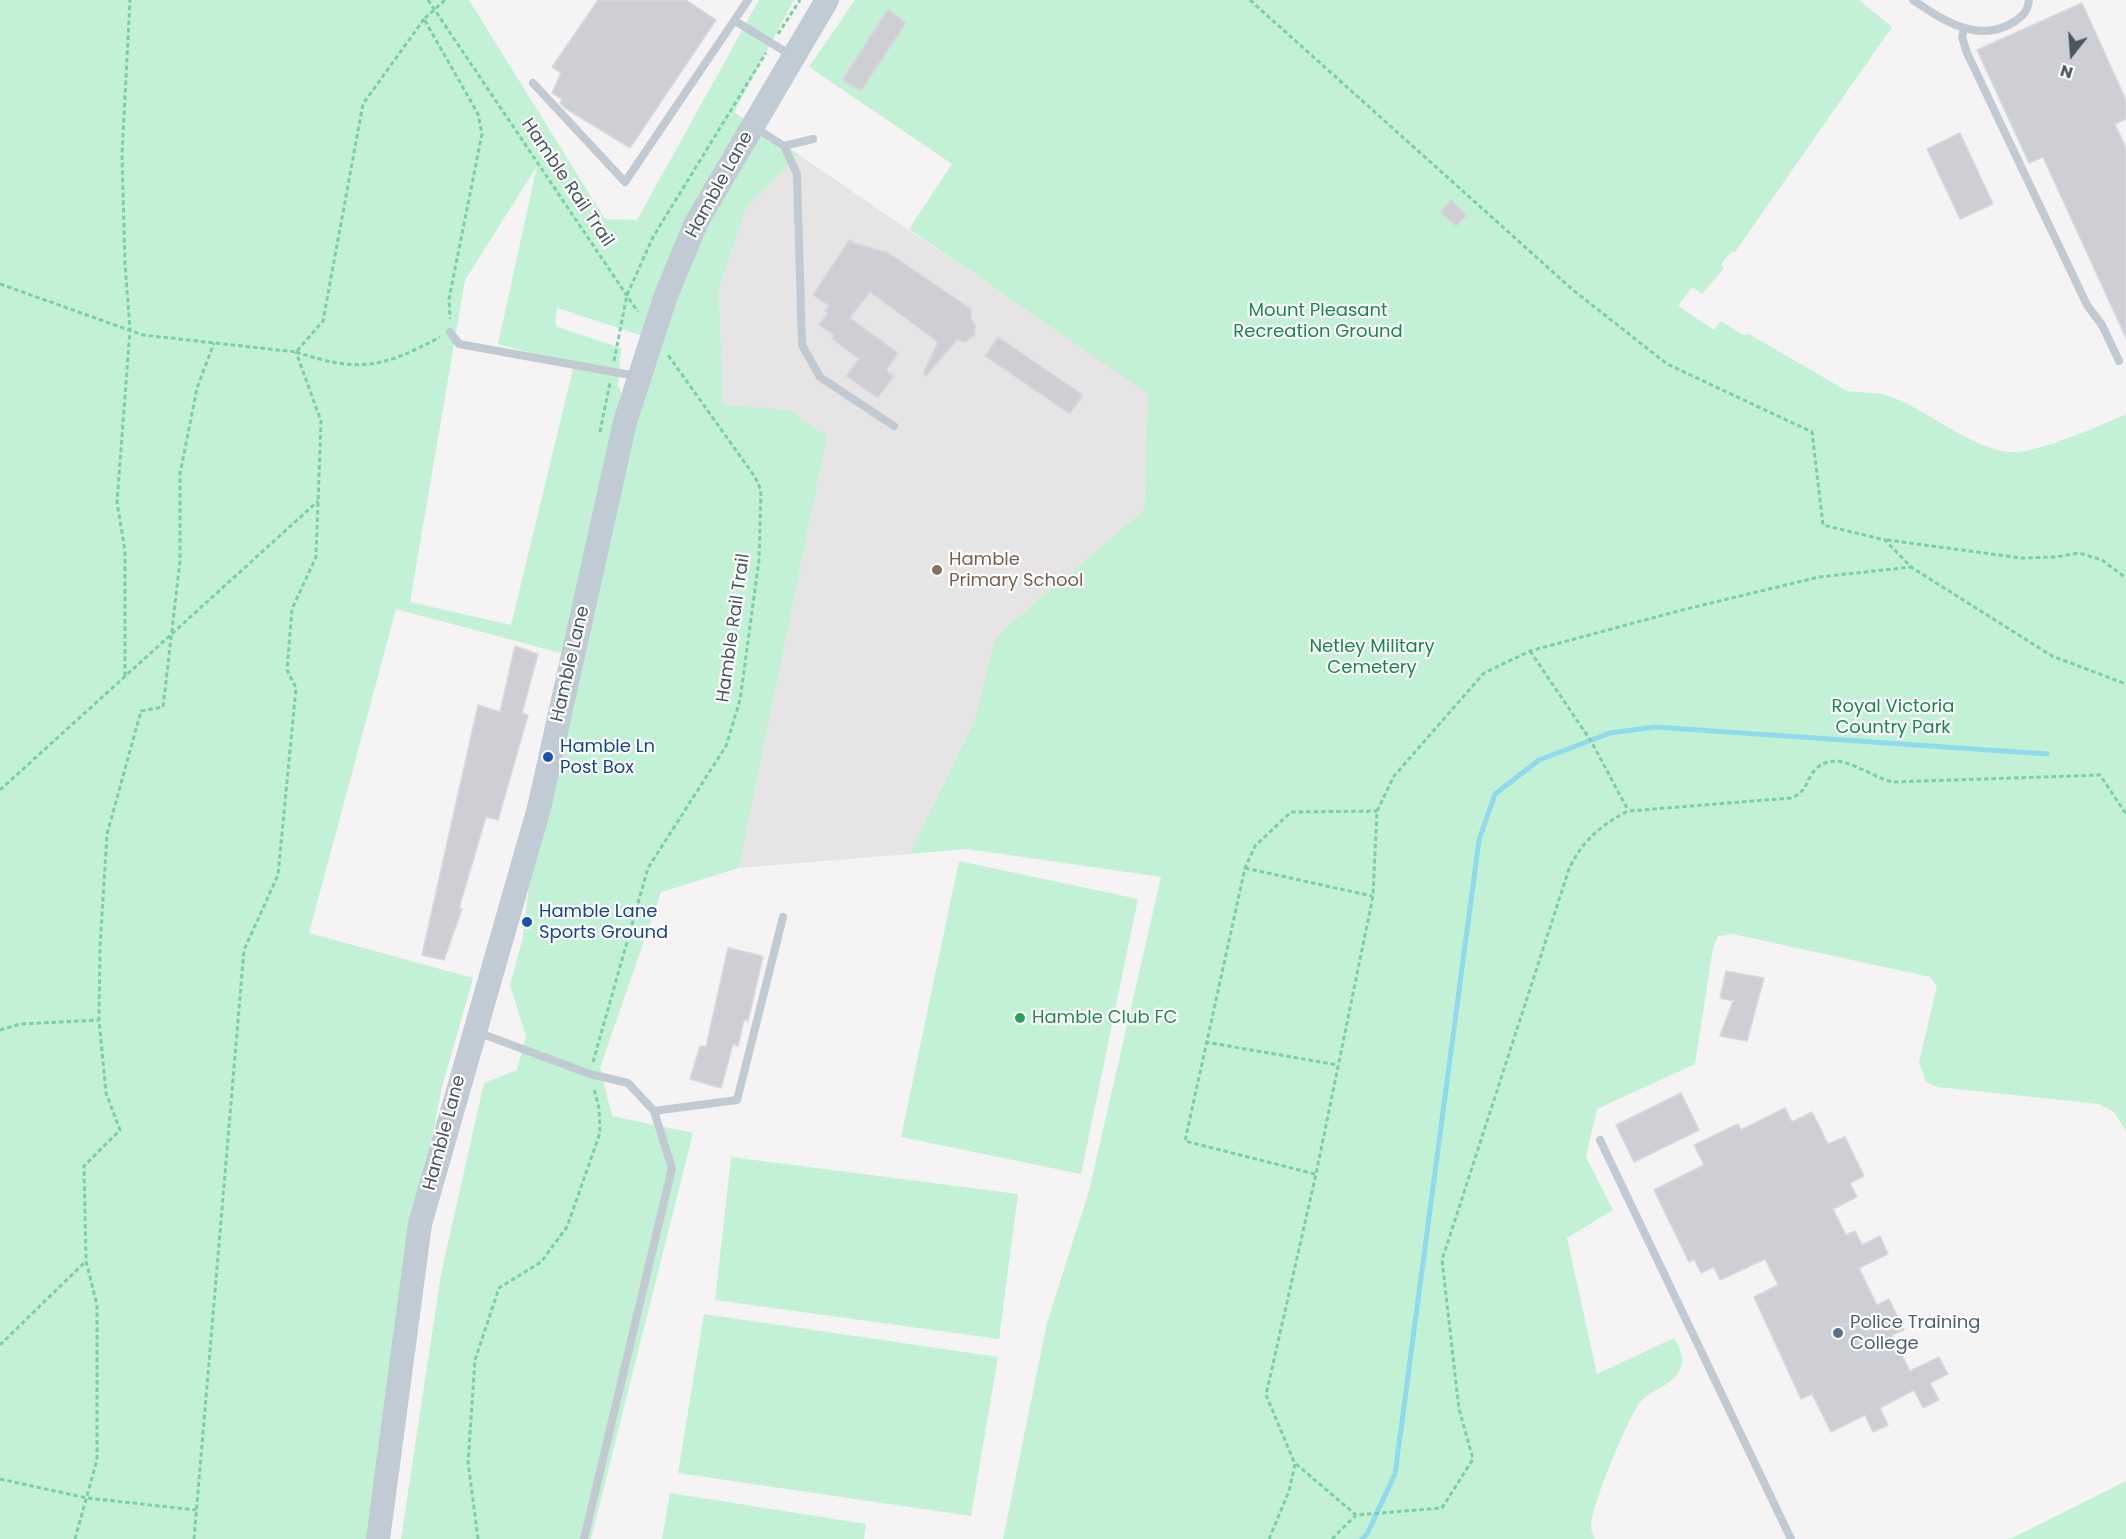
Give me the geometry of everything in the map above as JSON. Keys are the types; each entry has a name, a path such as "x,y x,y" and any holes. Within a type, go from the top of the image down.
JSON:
{"main road":[{"name":"Hamble Lane","path":"378,1539 420,1224 539,808 625,422 666,295 697,221 827,0"}],"lane":[{"path":"533,83 625,182 748,0"},
{"path":"1913,0 1964,28 1987,33 2006,27 2024,15 2028,0"},
{"path":"735,21 794,56"},
{"path":"1964,28 1962,38 1967,53 2087,305 2102,325 2119,361"},
{"path":"753,126 784,146 797,174 802,345 820,377 894,426"},
{"path":"784,146 813,139"},
{"path":"450,332 459,344 640,376"},
{"path":"654,1111 737,1100 783,916"},
{"path":"474,1031 590,1074 628,1083 654,1111 672,1168 584,1539"},
{"path":"1600,1140 1791,1539"}],"path":[{"path":"125,676 125,551 117,502 130,330 125,263 123,155 130,0"},
{"name":"Hamble Rail Trail","path":"428,0 653,334 755,477 761,490 759,560 740,700 726,746 648,868 590,1074"},
{"path":"296,352 323,321 363,104 424,20 445,0"},
{"path":"627,295 653,237 800,0"},
{"path":"1250,0 1573,290 1667,364 1812,432 1823,525 1885,540 2021,558 2056,557 2079,553 2102,560 2126,578"},
{"path":"0,284 143,334 296,352 327,363 361,366 382,364 401,358 450,332 449,299 482,134 478,114 424,20"},
{"path":"75,1539 98,1460 97,1305 86,1261 84,1166 120,1130 106,1092 99,1020 107,834 141,711 163,707 180,561 180,474 197,388 214,343"},
{"path":"194,1539 244,950 278,875 296,688 287,670 292,609 316,557 321,421 296,352"},
{"path":"0,790 318,501"},
{"path":"1885,540 1911,567 2052,656 2126,684"},
{"path":"1356,1515 1295,1464 1266,1395 1316,1174 1373,896 1377,811 1394,776 1484,673 1530,651 1678,611 1819,577 1911,567"},
{"path":"1530,651 1591,741 1628,811"},
{"path":"1332,1539 1356,1515 1442,1508 1473,1459 1459,1409 1442,1260 1569,869 1577,851 1606,822 1628,811 1791,798 1803,793 1816,769 1834,760 1845,761 1878,780 1894,782 2100,775 2126,814"},
{"path":"1316,1174 1185,1141 1245,868 1255,846 1291,812 1377,811"},
{"path":"1245,868 1373,896"},
{"path":"0,1030 20,1024 99,1020"},
{"path":"1205,1042 1338,1065"},
{"path":"477,1539 468,1462 475,1360 499,1288 541,1262 567,1227 600,1133 599,1108 590,1074"},
{"path":"0,1346 86,1261"},
{"path":"1269,1539 1289,1491 1295,1464"},
{"path":"0,1479 87,1498 196,1510"}],"shaded area":[{"name":"Hamble Primary School","path":"799,155 1148,393 1144,510 1003,630 976,717 910,854 739,868 827,436 789,410 723,406 719,289 747,206"}],"green space":[{"path":"0,0 469,0 605,219 637,220 759,0 794,0 734,112 799,155 747,206 719,289 723,405 789,410 827,436 739,868 661,892 600,1068 612,1116 693,1133 591,1539 401,1539 441,1274 484,1083 517,1070 526,1036 510,985 522,941 539,808 572,656 396,609 309,933 473,978 442,1087 409,1254 366,1539 0,1539","holes":["537,166 498,344 574,365 511,625 410,602 465,280","557,308 652,339 625,401 618,386 621,348 558,327 555,324"]},
{"path":"855,0 1859,0 1892,27 1735,252 1732,251 1721,264 1724,268 1702,294 1692,287 1678,306 1714,330 1721,321 1743,335 1749,334 1847,391 1883,394 1894,398 1963,436 2007,452 2018,452 2049,445 2126,414 2126,1131 2114,1112 2099,1104 1938,1087 1926,1082 1919,1062 1937,986 1930,977 1733,934 1718,936 1713,948 1695,1064 1597,1109 1586,1157 1613,1210 1567,1238 1597,1374 1674,1338 1682,1357 1682,1364 1675,1377 1649,1394 1639,1404 1626,1427 1597,1501 1591,1528 1595,1539 1003,1539 1047,1323 1089,1191 1161,877 967,849 910,854 976,717 994,642 1003,630 1144,510 1148,394 909,229 952,164 809,67"},
{"name":"Hamble Club FC","path":"959,861 1138,899 1081,1174 901,1137"},
{"path":"731,1157 1018,1194 999,1339 715,1300"},
{"path":"704,1314 998,1357 971,1516 678,1473"},
{"path":"2126,1481 2126,1539 2010,1539"},
{"path":"670,1493 866,1524 864,1539 662,1539"}],"building":[{"path":"598,0 686,0 716,20 630,148 565,108 560,103 562,99 552,93 561,73 552,67"},
{"path":"2082,3 2126,100 2126,119 2115,124 2126,148 2126,338 2043,157 2029,163 1977,50"},
{"path":"888,9 906,23 861,91 842,80"},
{"path":"1960,133 1993,204 1960,219 1927,149"},
{"path":"1451,200 1467,215 1456,226 1440,212"},
{"path":"849,240 887,252 971,309 971,318 975,325 975,335 965,342 957,340 926,376 923,374 938,342 870,292 850,318 898,353 886,371 894,376 878,398 846,376 859,359 832,339 834,335 819,325 828,313 825,311 829,306 813,295"},
{"path":"998,337 1083,395 1070,414 985,356"},
{"path":"515,646 538,654 522,713 528,715 498,820 486,817 459,908 462,909 444,960 422,955 478,705 500,712"},
{"path":"728,948 763,956 748,1021 744,1020 738,1046 733,1044 721,1088 690,1079 700,1046 706,1047"},
{"path":"1726,971 1764,978 1747,1041 1720,1036 1733,1001 1720,998"},
{"path":"1681,1093 1699,1130 1634,1162 1616,1125"},
{"path":"1785,1108 1792,1122 1812,1112 1828,1144 1845,1137 1864,1176 1850,1183 1857,1197 1833,1209 1846,1235 1855,1231 1862,1245 1880,1236 1888,1254 1859,1268 1877,1305 1889,1299 1904,1330 1892,1335 1910,1371 1939,1357 1948,1374 1930,1383 1939,1400 1923,1408 1914,1390 1880,1408 1888,1425 1873,1432 1865,1415 1831,1432 1812,1394 1801,1399 1754,1297 1778,1285 1765,1259 1720,1280 1714,1267 1701,1273 1694,1259 1689,1262 1654,1190 1704,1165 1694,1145 1738,1124 1741,1130"}],"waterway":[{"path":"1362,1539 1367,1534 1395,1474 1479,840 1495,794 1539,760 1610,733 1655,727 2047,754"}],"place":[{"name":"Hamble Primary School","path":"937,570"},
{"name":"Hamble Ln Post Box","path":"548,757"},
{"name":"Hamble Lane Sports Ground","path":"527,922"},
{"name":"Hamble Club FC","path":"1020,1018"},
{"name":"Police Training College","path":"1838,1333"}],"park label":[{"name":"Mount Pleasant Recreation Ground","path":"1318,321"},
{"name":"Netley Military Cemetery","path":"1372,657"},
{"name":"Royal Victoria Country Park","path":"1893,717"}]}
